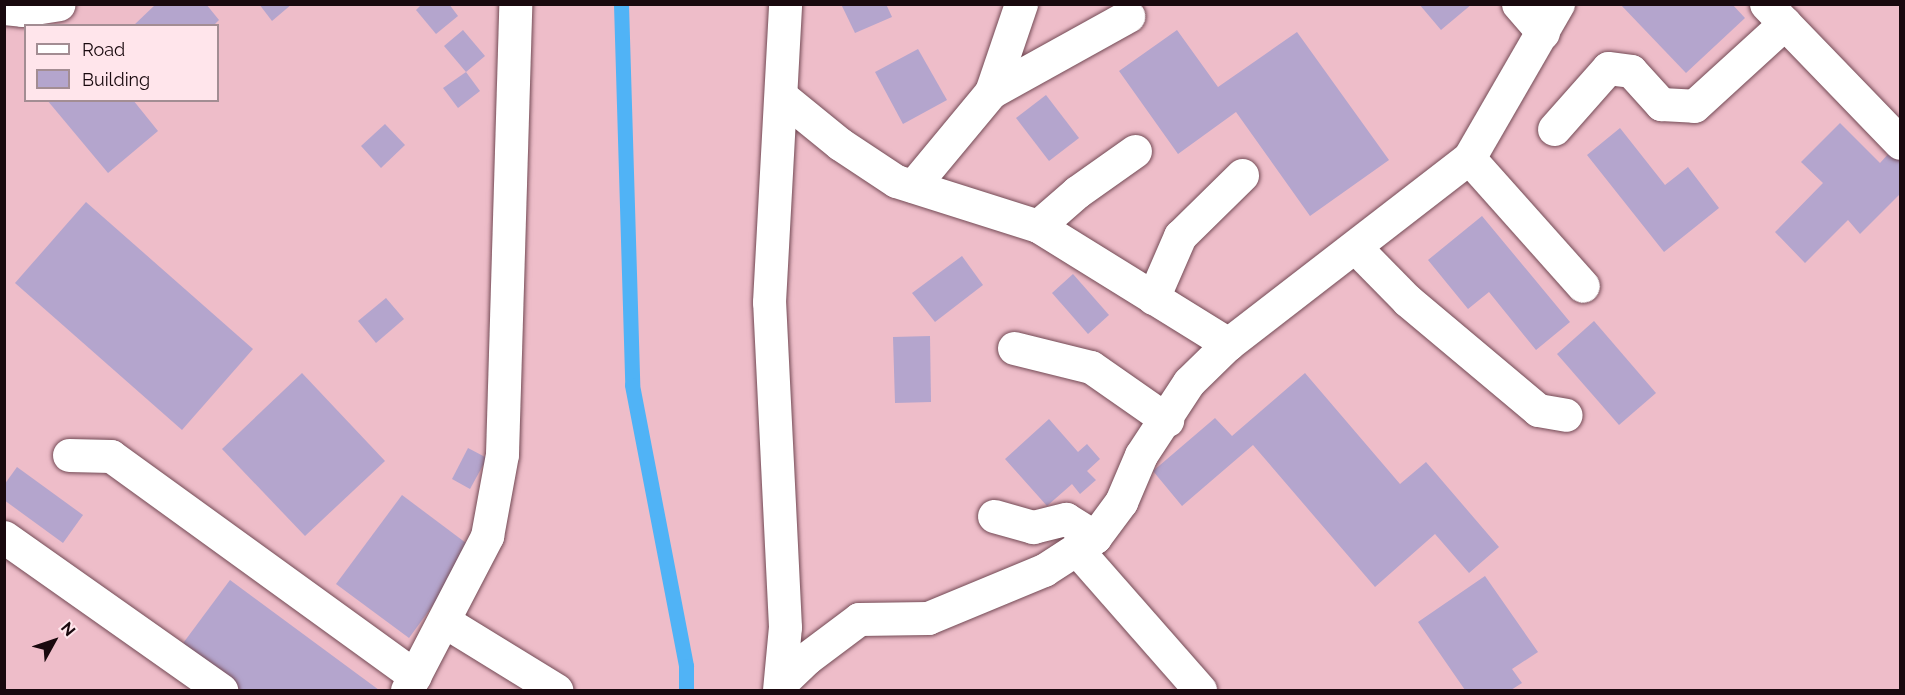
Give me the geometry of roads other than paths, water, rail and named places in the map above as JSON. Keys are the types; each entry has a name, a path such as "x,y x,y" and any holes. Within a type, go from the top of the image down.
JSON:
{"street":[{"path":"4,8 22,10 59,4"},
{"path":"69,455 111,456 411,683 487,536 502,454 515,4"},
{"path":"779,687 785,627 769,302 782,96 785,4"},
{"path":"913,186 991,92 1021,4"},
{"path":"1518,4 1543,33"},
{"path":"779,687 807,658 859,619 928,618 985,597 1087,544 1121,502 1141,455 1167,420 1189,382 1228,344 1469,158 1558,4"},
{"path":"1554,129 1608,68 1631,71 1661,104 1694,106 1776,14 1900,143"},
{"path":"991,92 1128,16"},
{"path":"782,96 840,144 896,181 1038,226 1228,344"},
{"path":"1038,226 1077,192 1135,151"},
{"path":"1469,158 1582,286"},
{"path":"1153,298 1180,236 1242,175"},
{"path":"1355,247 1407,300 1538,410 1566,414"},
{"path":"1014,348 1091,367 1167,420"},
{"path":"994,516 1033,527 1066,519 1200,690"},
{"path":"4,537 221,690"},
{"path":"444,621 556,690"}],"waterway":[{"path":"621,4 632,385 686,666 686,690"}]}
